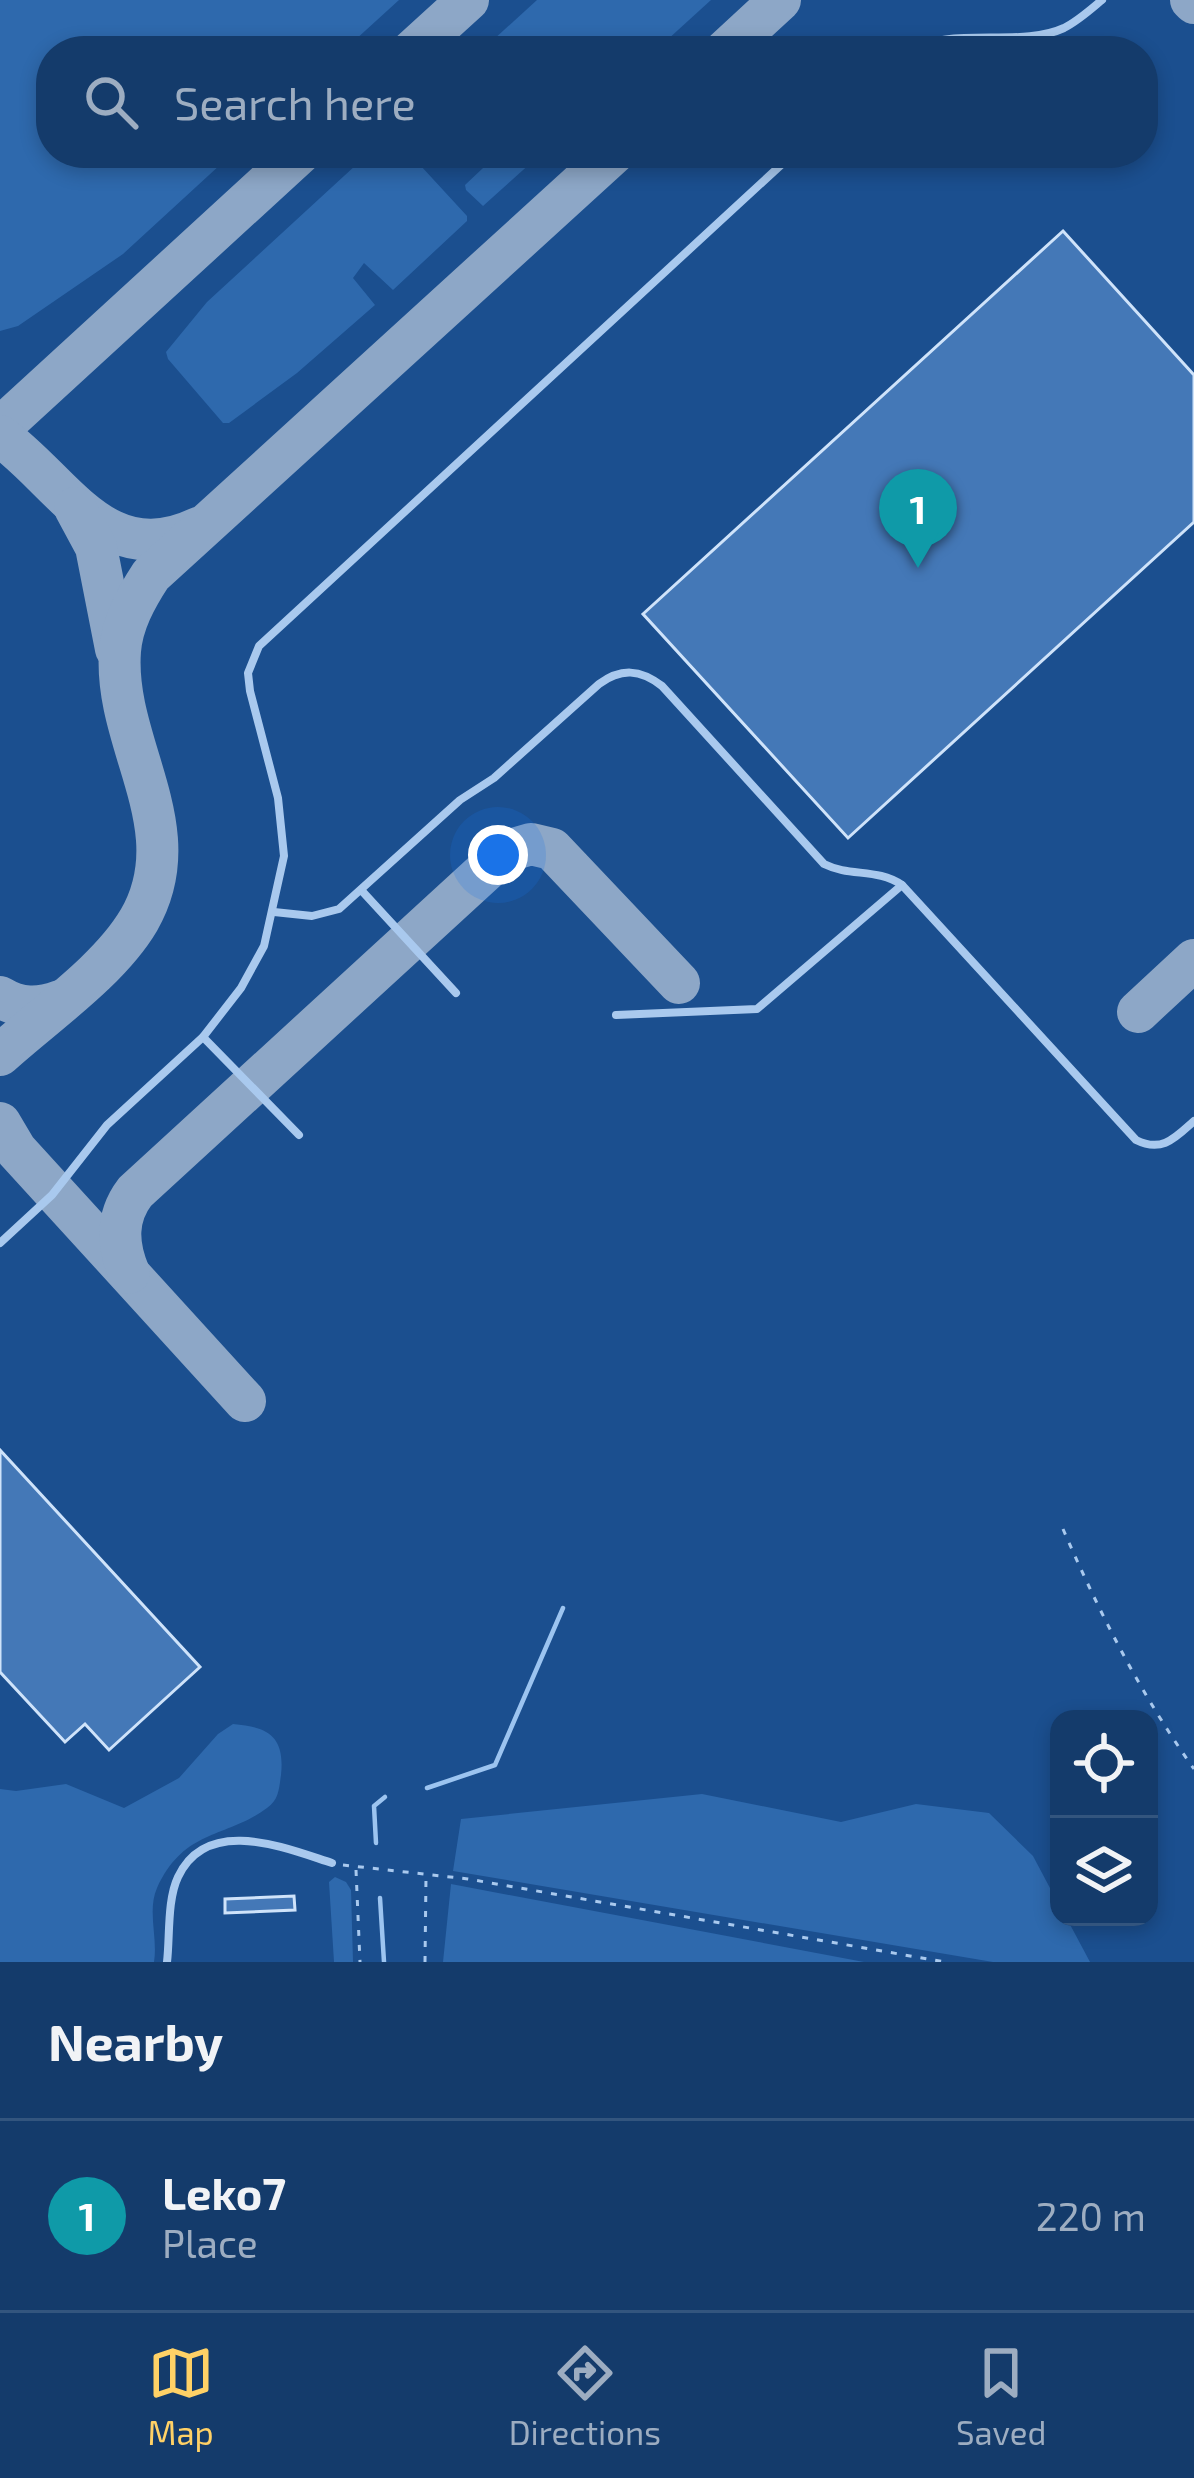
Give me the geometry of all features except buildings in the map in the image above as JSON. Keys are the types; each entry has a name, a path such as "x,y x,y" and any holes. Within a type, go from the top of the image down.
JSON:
{"lane":[{"path":"993,36 1053,31 1102,0"},
{"path":"0,1243 52,1195 107,1125 203,1036 255,964 274,912 284,856 283,828 248,673 260,646 778,168"},
{"path":"274,912 326,914 362,891 460,800 494,778 598,684 623,671 648,675 824,864 844,871 882,873 902,885 1136,1141 1147,1146 1167,1144 1194,1121"},
{"path":"616,1016 757,1009 902,885"},
{"path":"362,891 457,993"},
{"path":"203,1036 299,1135"},
{"path":"167,1962 177,1878 195,1854 219,1843 255,1839 332,1863"}],"path":[{"path":"1063,1529 1104,1622 1150,1707 1194,1769"},
{"path":"332,1863 468,1879 945,1962"},
{"path":"356,1868 360,1962"},
{"path":"425,1962 426,1875"}],"shaded area":[{"path":"0,0 399,0 359,36 36,36 36,168 217,168 123,254 18,326 0,331"},
{"path":"537,0 711,0 671,36 497,36"},
{"path":"353,168 423,168 467,216 393,290 364,263 353,278 375,305 297,373 229,423 223,423 166,352 207,302"},
{"path":"483,168 525,168 483,206 465,185"},
{"path":"233,1724 265,1731 277,1743 282,1762 278,1793 251,1818 193,1844 168,1869 154,1897 154,1962 0,1962 0,1789 66,1784 124,1808 179,1778"},
{"path":"702,1794 841,1822 916,1804 989,1813 1033,1856 1050,1888 1050,1926 1071,1926 1090,1962 993,1962 453,1871 461,1819"},
{"path":"335,1877 351,1890 353,1962 334,1962 329,1882"},
{"path":"451,1884 864,1962 443,1962"}],"waterway":[{"path":"427,1788 495,1765 563,1608"},
{"path":"376,1843 374,1806 385,1797"},
{"path":"380,1898 384,1962"}],"taxiway":[{"path":"428,36 468,0"},
{"path":"741,36 780,0"},
{"path":"1191,0 1194,3"},
{"path":"0,428 284,168"},
{"path":"0,1055 111,957 139,920 153,886 154,819 127,720 120,651 131,611 151,575 598,168"},
{"path":"0,436 88,516 111,530 136,539 165,539 198,528"},
{"path":"75,508 96,547 116,649"},
{"path":"129,1273 120,1231 135,1192 507,851 531,844 552,849 679,983"},
{"path":"1138,1012 1194,960"},
{"path":"0,997 29,1006 60,1001"},
{"path":"0,1123 16,1150 245,1401"}],"place":[{"name":"Leko7","path":"918,568"}]}
